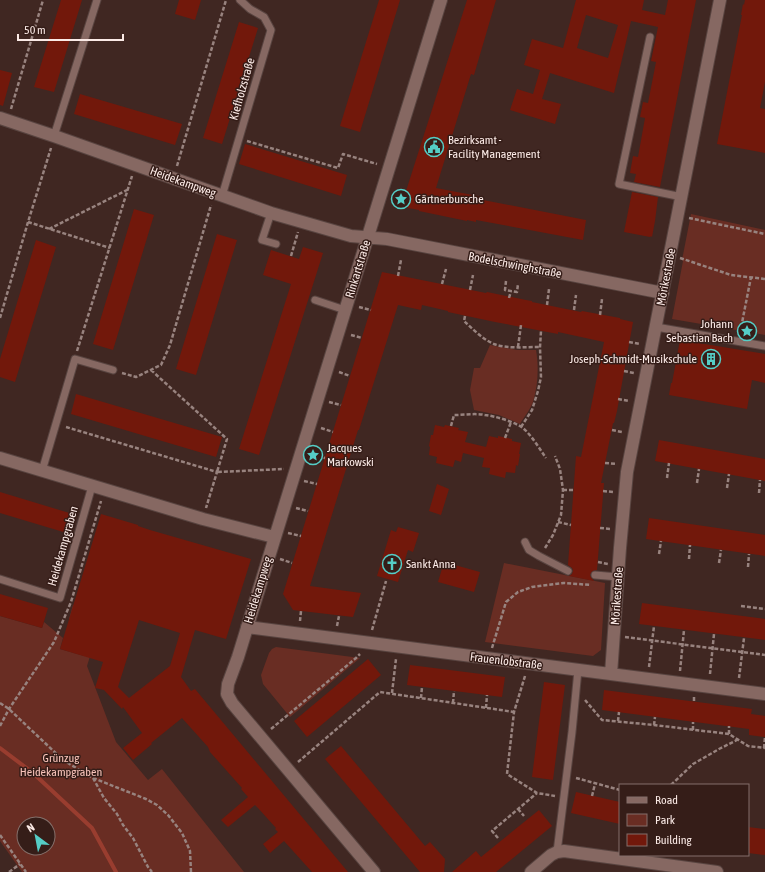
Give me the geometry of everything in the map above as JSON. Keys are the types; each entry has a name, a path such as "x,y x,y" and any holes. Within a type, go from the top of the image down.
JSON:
{"street":[{"name":"Rinkartstraße","path":"274,538 441,0"},
{"name":"Mörikestraße","path":"611,674 624,494 627,472 720,0"},
{"name":"Heidekampweg","path":"4,120 54,136 271,213 351,236 368,237"},
{"name":"Bodelschwinghstraße","path":"368,237 387,239 663,293"},
{"path":"0,458 203,519 274,538"},
{"name":"Heidekampweg","path":"274,538 228,684 227,694 232,703 374,872"},
{"name":"Frauenlobstraße","path":"247,627 765,694"},
{"path":"531,872 551,855 564,851 717,872"}],"lane":[{"path":"54,136 97,0"},
{"name":"Kiefholzstraße","path":"222,196 271,30 264,17 250,9 240,0"},
{"path":"650,37 619,184 682,197"},
{"path":"271,213 262,240 276,244"},
{"path":"315,300 345,310"},
{"path":"656,328 765,346"},
{"path":"42,471 75,359 113,370"},
{"name":"Heidekampgraben","path":"0,579 60,598 92,486"},
{"path":"525,542 529,550 568,571"},
{"path":"595,575 618,577"},
{"path":"558,852 558,836 564,798 578,670"}],"path":[{"path":"4,120 43,0"},
{"path":"173,179 226,0"},
{"path":"0,318 54,136"},
{"path":"239,139 338,168 343,154 375,163"},
{"path":"75,359 132,175"},
{"path":"49,229 128,190"},
{"path":"113,370 136,377 161,365 170,345 212,204"},
{"path":"688,218 765,234"},
{"path":"28,222 110,248"},
{"path":"291,256 298,232"},
{"path":"398,276 401,260"},
{"path":"686,260 731,274 765,279"},
{"path":"442,284 446,269"},
{"path":"470,290 473,275"},
{"path":"739,341 751,277"},
{"path":"506,282 505,290 517,292 518,284"},
{"path":"547,305 549,290"},
{"path":"509,298 511,291"},
{"path":"574,310 576,295"},
{"path":"600,315 602,300"},
{"path":"359,307 371,310"},
{"path":"465,316 464,321 478,334 494,344 518,347 540,347"},
{"path":"518,347 521,325"},
{"path":"521,427 532,410 541,377 541,331"},
{"path":"350,335 362,338"},
{"path":"629,342 641,344"},
{"path":"151,370 227,439 203,519"},
{"path":"624,371 635,373"},
{"path":"338,372 350,376"},
{"path":"618,399 629,402"},
{"path":"329,402 341,405"},
{"path":"451,426 454,415 484,414 511,422 521,427 538,445 546,458"},
{"path":"505,438 511,422"},
{"path":"56,424 217,472 285,469"},
{"path":"320,428 333,432"},
{"path":"612,430 623,432"},
{"path":"312,455 325,458"},
{"path":"539,556 553,535 561,515 564,490 560,469 555,456"},
{"path":"605,463 617,464"},
{"path":"667,478 669,463"},
{"path":"697,483 699,469"},
{"path":"727,488 729,474"},
{"path":"758,493 760,480"},
{"path":"304,481 317,484"},
{"path":"564,490 574,490"},
{"path":"603,491 613,492"},
{"path":"295,508 308,512"},
{"path":"558,522 571,525"},
{"path":"600,528 611,529"},
{"path":"288,533 300,536"},
{"path":"660,554 661,541"},
{"path":"689,558 690,545"},
{"path":"719,563 721,550"},
{"path":"748,567 749,554"},
{"path":"280,559 292,563"},
{"path":"598,562 608,564"},
{"path":"261,737 356,658 369,643 386,581"},
{"path":"489,658 506,602 518,592 532,587 564,583 594,585"},
{"path":"741,606 765,609"},
{"path":"300,622 301,611"},
{"path":"337,627 339,616"},
{"path":"649,667 654,626"},
{"path":"680,671 684,630"},
{"path":"710,675 714,634"},
{"path":"624,637 765,655"},
{"path":"739,678 744,638"},
{"path":"392,693 397,656"},
{"path":"528,663 514,712 507,774 537,794 564,798"},
{"path":"421,698 422,687"},
{"path":"453,703 454,691"},
{"path":"576,691 602,720 729,734 748,746 764,748 765,737"},
{"path":"288,769 313,750 380,692 514,712"},
{"path":"486,708 487,695"},
{"path":"0,703 9,709 63,760 93,778 146,798 157,805 168,815 182,833 190,851 191,872"},
{"path":"0,726 9,709"},
{"path":"618,721 619,712"},
{"path":"654,725 655,717"},
{"path":"693,722 693,730"},
{"path":"729,734 730,726"},
{"path":"673,784 693,764 738,740"},
{"path":"566,775 619,790"},
{"path":"93,778 104,798 133,838 152,872"},
{"path":"592,796 595,784"},
{"path":"498,838 492,831 537,794"},
{"path":"518,809 524,816"},
{"path":"0,835 26,872"},
{"path":"9,872 20,864"}],"green space":[{"path":"691,214 765,230 765,335 672,319"},
{"path":"490,345 517,350 536,350 538,376 535,396 530,408 520,424 499,415 474,410 470,390 474,368 480,368"},
{"path":"504,563 605,583 601,650 593,656 485,642"},
{"name":"Grünzug Heidekampgraben","path":"73,605 103,614 87,666 116,742 148,780 162,769 244,872 22,872 0,841 0,616 42,628 44,622 63,638 60,649 84,656 93,626 69,619"},
{"path":"276,647 360,658 290,717 263,684 261,675 269,653"}],"building":[{"path":"61,0 82,0 54,92 34,87"},
{"path":"179,0 201,0 195,20 175,14"},
{"path":"379,0 400,0 360,132 340,126"},
{"path":"467,0 496,0 474,75 471,74 436,188 483,197 483,200 586,220 583,240 476,220 476,222 467,221 419,211 408,208 404,202 406,191"},
{"path":"576,0 644,0 642,10 665,15 668,0 696,0 660,187 634,182 636,174 630,173 633,156 638,157 645,118 640,117 643,102 648,103 656,62 651,61 658,27 631,21 614,93 550,73 542,99 561,104 555,124 510,110 517,89 533,94 540,70 524,65 532,39 563,48","holes":["586,15 618,25 608,58 577,48"]},
{"path":"745,0 765,0 765,82 760,108 765,109 765,153 717,144"},
{"path":"239,22 258,28 222,144 203,138"},
{"path":"0,70 12,73 3,106 0,105"},
{"path":"80,94 182,124 175,145 74,114"},
{"path":"245,144 347,175 341,196 239,164"},
{"path":"632,192 658,197 652,237 624,232"},
{"path":"134,209 154,215 113,350 93,344"},
{"path":"217,234 237,240 196,375 176,369"},
{"path":"36,240 56,247 15,382 0,377 0,359"},
{"path":"303,247 323,253 259,455 239,449 291,284 263,275 271,250 299,259"},
{"path":"382,272 581,312 620,318 633,322 617,411 613,423 601,483 604,483 597,570 593,571 590,575 594,581 569,576 572,574 573,570 568,565 576,456 581,457 604,342 558,332 558,334 495,322 422,305 421,310 398,305 310,586 361,593 353,617 293,610 283,594"},
{"path":"680,340 765,354 765,383 752,380 747,409 669,395"},
{"path":"76,394 222,437 216,457 71,414"},
{"path":"435,425 444,427 445,425 459,428 458,430 468,432 465,442 486,447 489,436 512,439 512,441 521,443 518,466 516,465 515,473 506,472 505,478 489,474 490,468 482,467 484,458 463,453 461,462 455,460 453,467 436,463 437,457 429,455 431,435 433,435"},
{"path":"659,440 765,459 765,481 655,461"},
{"path":"437,484 449,489 441,515 429,511"},
{"path":"0,492 76,515 70,534 0,513"},
{"path":"101,514 150,530 251,559 226,639 195,630 181,677 191,691 195,689 348,872 312,872 284,841 270,853 263,844 278,832 255,805 228,827 221,820 248,797 241,789 242,788 210,752 208,747 182,718 133,760 123,748 142,733 123,707 122,709 104,690 95,688 103,662 60,649","holes":["139,620 180,633 170,666 129,698 118,687"]},
{"path":"649,518 765,535 765,556 646,539"},
{"name":"Sankt Anna","path":"398,527 419,533 413,552 408,550 398,582 377,576 391,530 396,532"},
{"path":"444,562 480,572 474,592 438,582"},
{"path":"0,594 48,608 42,628 0,616"},
{"path":"642,603 765,619 765,640 639,624"},
{"path":"368,659 381,675 307,737 294,721"},
{"path":"410,665 505,677 502,697 407,685"},
{"path":"544,682 565,685 553,780 532,777"},
{"path":"604,690 752,709 751,714 765,716 765,737 749,735 749,729 602,710"},
{"path":"341,746 425,846 430,842 445,859 444,872 420,872 325,759"},
{"path":"576,792 619,802 619,824 571,813"},
{"path":"539,810 552,826 496,872 452,872 476,851 481,857"},
{"path":"749,827 765,829 765,855 749,853"}],"waterway":[{"name":"Heidekampgraben","path":"0,748 33,773 92,828 116,872"}],"place":[{"name":"Bezirksamt - Facility Management","path":"434,147"},
{"name":"Gärtnerbursche","path":"401,199"},
{"name":"Johann Sebastian Bach","path":"747,331"},
{"name":"Joseph-Schmidt-Musikschule","path":"711,359"},
{"name":"Jacques Markowski","path":"313,455"},
{"name":"Sankt Anna","path":"392,564"}]}
